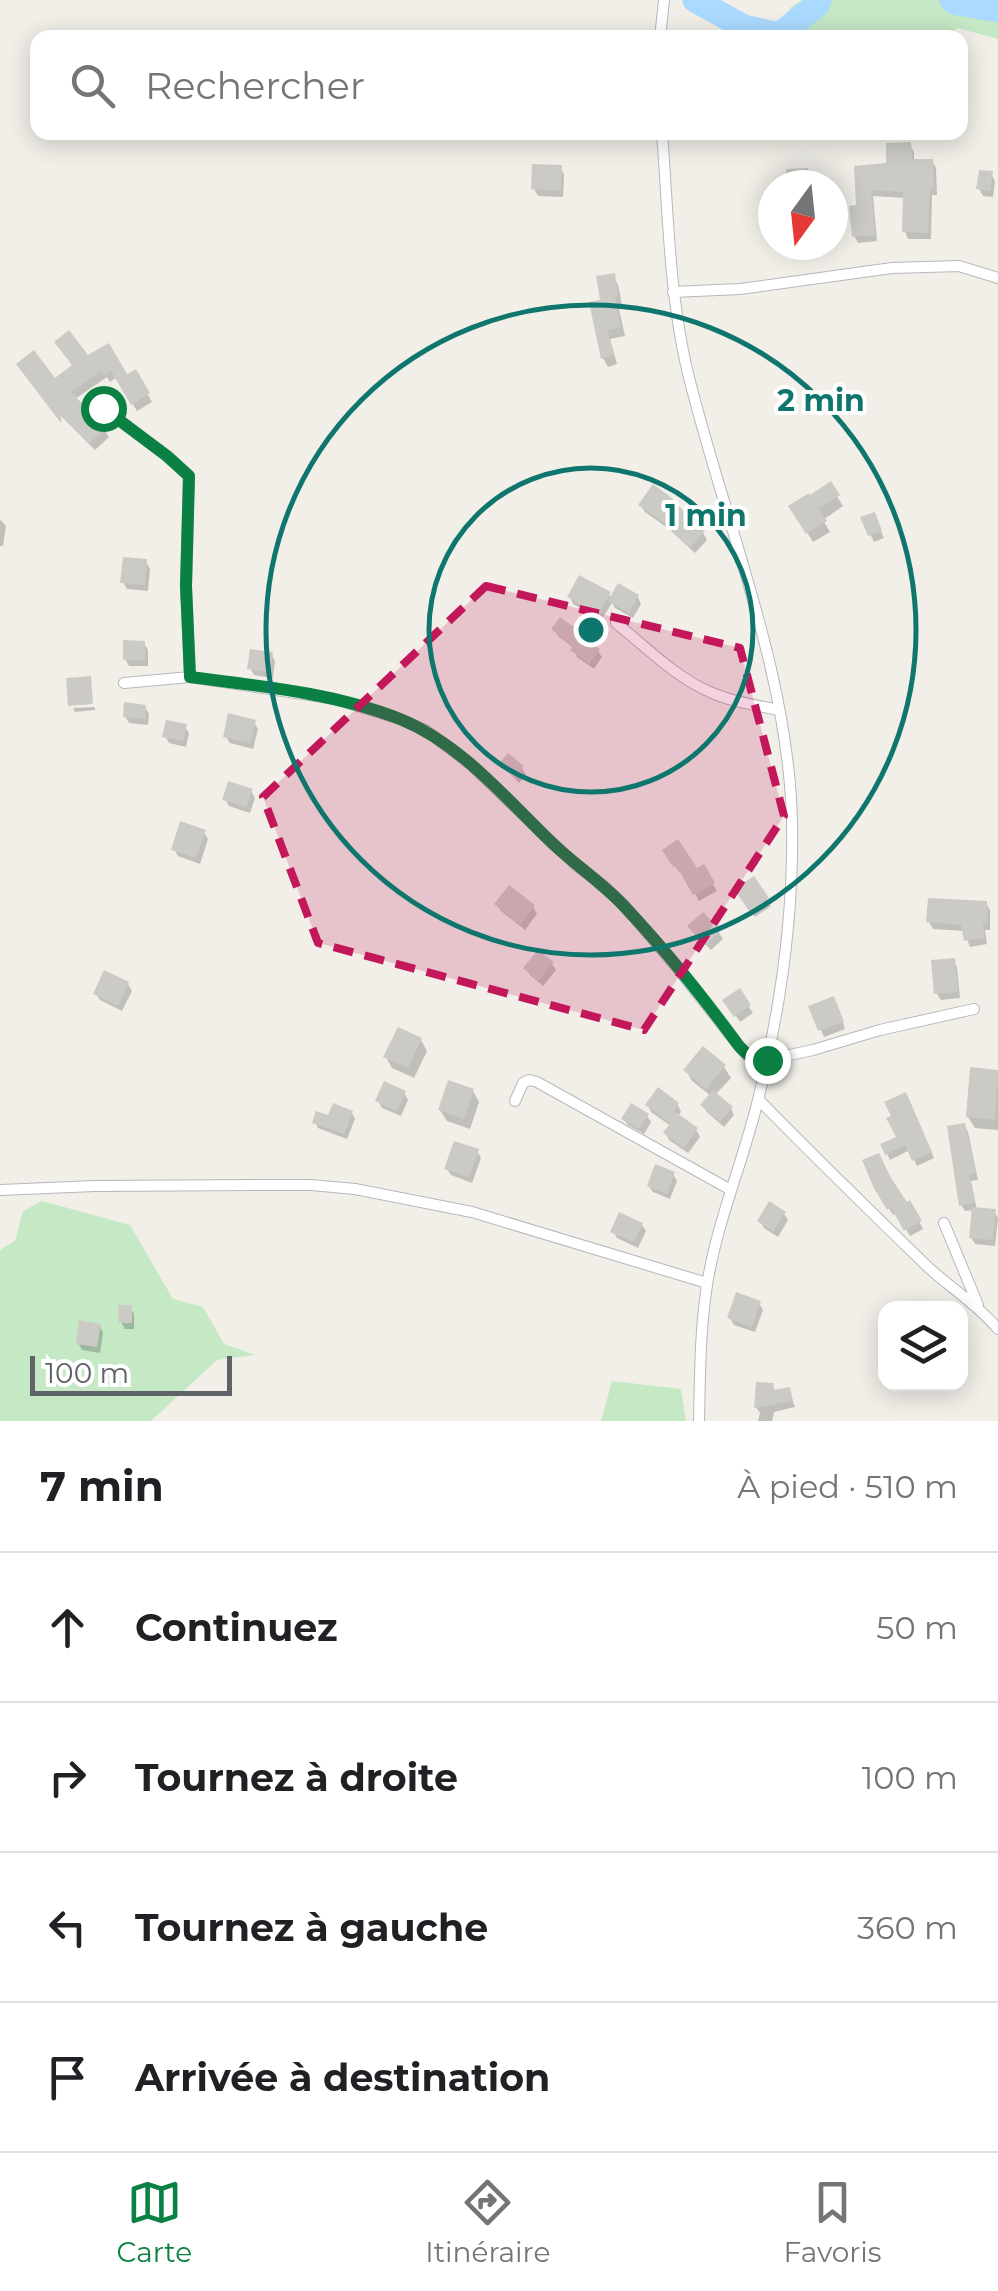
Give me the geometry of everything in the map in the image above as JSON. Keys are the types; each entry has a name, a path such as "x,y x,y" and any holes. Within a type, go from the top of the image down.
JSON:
{"street":[{"path":"661,30 664,0"},
{"path":"663,140 673,292 686,366 759,620 778,710 792,816 789,930 759,1100 707,1284 699,1421"},
{"path":"673,292 740,288 892,268 959,266 998,278"},
{"path":"103,408 189,476 186,586 190,677"},
{"path":"616,623 708,692 778,710"},
{"path":"124,683 190,677 335,699 400,719 427,732 470,764 613,895 739,1046 757,1060 974,1010"},
{"path":"515,1101 522,1082 537,1082 731,1190"},
{"path":"759,1100 945,1283 979,1308 998,1329"},
{"path":"0,1190 259,1185 356,1189 472,1212 707,1284"},
{"path":"944,1223 979,1308"}],"highlighted area":[{"path":"486,586 740,648 784,816 644,1030 318,943 263,797"}],"green space":[{"path":"802,0 998,0 998,39 958,28 775,30 791,7"},
{"path":"42,1201 130,1225 173,1299 203,1307 224,1344 255,1355 217,1360 151,1421 0,1421 0,1250 15,1241 23,1211"},
{"path":"612,1381 681,1389 686,1421 601,1421"}],"building":[{"path":"911,142 912,159 933,159 928,233 902,232 903,192 871,190 875,235 852,237 849,206 856,205 854,166 886,163 886,143"},
{"path":"532,164 562,165 561,191 531,189"},
{"path":"979,170 993,171 990,191 976,189"},
{"path":"615,273 621,327 607,330 614,355 601,359 589,302 600,300 596,276"},
{"path":"69,330 88,355 109,343 127,374 136,369 150,393 131,405 111,371 104,376 101,371 71,392 106,428 89,444 59,413 61,423 16,364 34,350 55,378 72,365 54,342"},
{"path":"831,481 840,495 819,509 827,521 806,534 788,506"},
{"path":"653,484 705,531 690,548 638,505"},
{"path":"875,512 882,531 868,536 860,517"},
{"path":"123,557 147,559 145,585 120,583"},
{"path":"579,575 611,592 598,614 567,597"},
{"path":"618,583 639,595 629,613 608,601"},
{"path":"560,617 600,649 589,664 551,629"},
{"path":"123,640 145,641 145,660 123,660"},
{"path":"250,649 273,652 270,672 247,669"},
{"path":"91,676 93,704 68,706 66,678"},
{"path":"124,702 146,705 145,719 123,717"},
{"path":"228,713 256,720 250,743 223,737"},
{"path":"166,720 187,724 183,741 162,737"},
{"path":"508,753 524,766 514,778 499,764"},
{"path":"228,781 253,789 246,807 222,800"},
{"path":"180,821 206,830 196,858 171,850"},
{"path":"678,839 697,868 704,864 715,883 693,895 676,865 673,867 662,850"},
{"path":"754,876 769,898 749,911 734,889"},
{"path":"509,885 535,905 520,925 494,904"},
{"path":"928,898 987,901 985,938 964,941 961,925 926,922"},
{"path":"703,912 721,931 705,945 687,926"},
{"path":"538,950 554,962 538,981 523,968"},
{"path":"955,958 958,992 934,994 931,960"},
{"path":"104,970 129,982 118,1006 93,994"},
{"path":"740,988 751,1005 734,1017 722,1000"},
{"path":"834,996 844,1022 818,1031 808,1006"},
{"path":"398,1027 422,1038 408,1068 383,1057"},
{"path":"703,1046 726,1065 706,1089 683,1070"},
{"path":"970,1067 998,1070 995,1120 966,1117"},
{"path":"448,1080 474,1089 464,1119 438,1110"},
{"path":"384,1081 406,1091 397,1111 375,1101"},
{"path":"658,1087 679,1103 674,1111 698,1128 684,1148 663,1133 670,1123 645,1105"},
{"path":"713,1090 733,1107 720,1122 700,1105"},
{"path":"906,1092 932,1152 912,1161 905,1145 885,1155 880,1144 896,1137 886,1118 891,1116 884,1102"},
{"path":"333,1103 353,1111 344,1134 312,1123 316,1111 328,1115"},
{"path":"631,1103 649,1114 639,1129 621,1119"},
{"path":"965,1123 976,1173 969,1174 975,1202 959,1206 947,1126"},
{"path":"454,1141 479,1149 469,1177 444,1169"},
{"path":"879,1153 891,1178 922,1221 904,1231 891,1207 887,1210 862,1160"},
{"path":"655,1164 675,1172 667,1194 647,1186"},
{"path":"769,1201 786,1212 773,1231 757,1221"},
{"path":"972,1207 996,1209 993,1240 969,1238"},
{"path":"619,1212 643,1223 634,1242 610,1232"},
{"path":"736,1292 761,1301 752,1327 727,1318"},
{"path":"118,1305 132,1305 132,1323 119,1323"},
{"path":"79,1320 101,1324 97,1347 76,1344"},
{"path":"756,1382 774,1383 773,1390 790,1387 793,1401 754,1408"}],"waterway":[{"path":"695,0 744,27 757,30"},
{"path":"785,30 819,0"},
{"path":"952,0 998,10"}],"route":[{"path":"103,408 189,476 186,586 190,677 335,699 400,719 427,732 470,764 623,904 748,1056 767,1060"}]}
